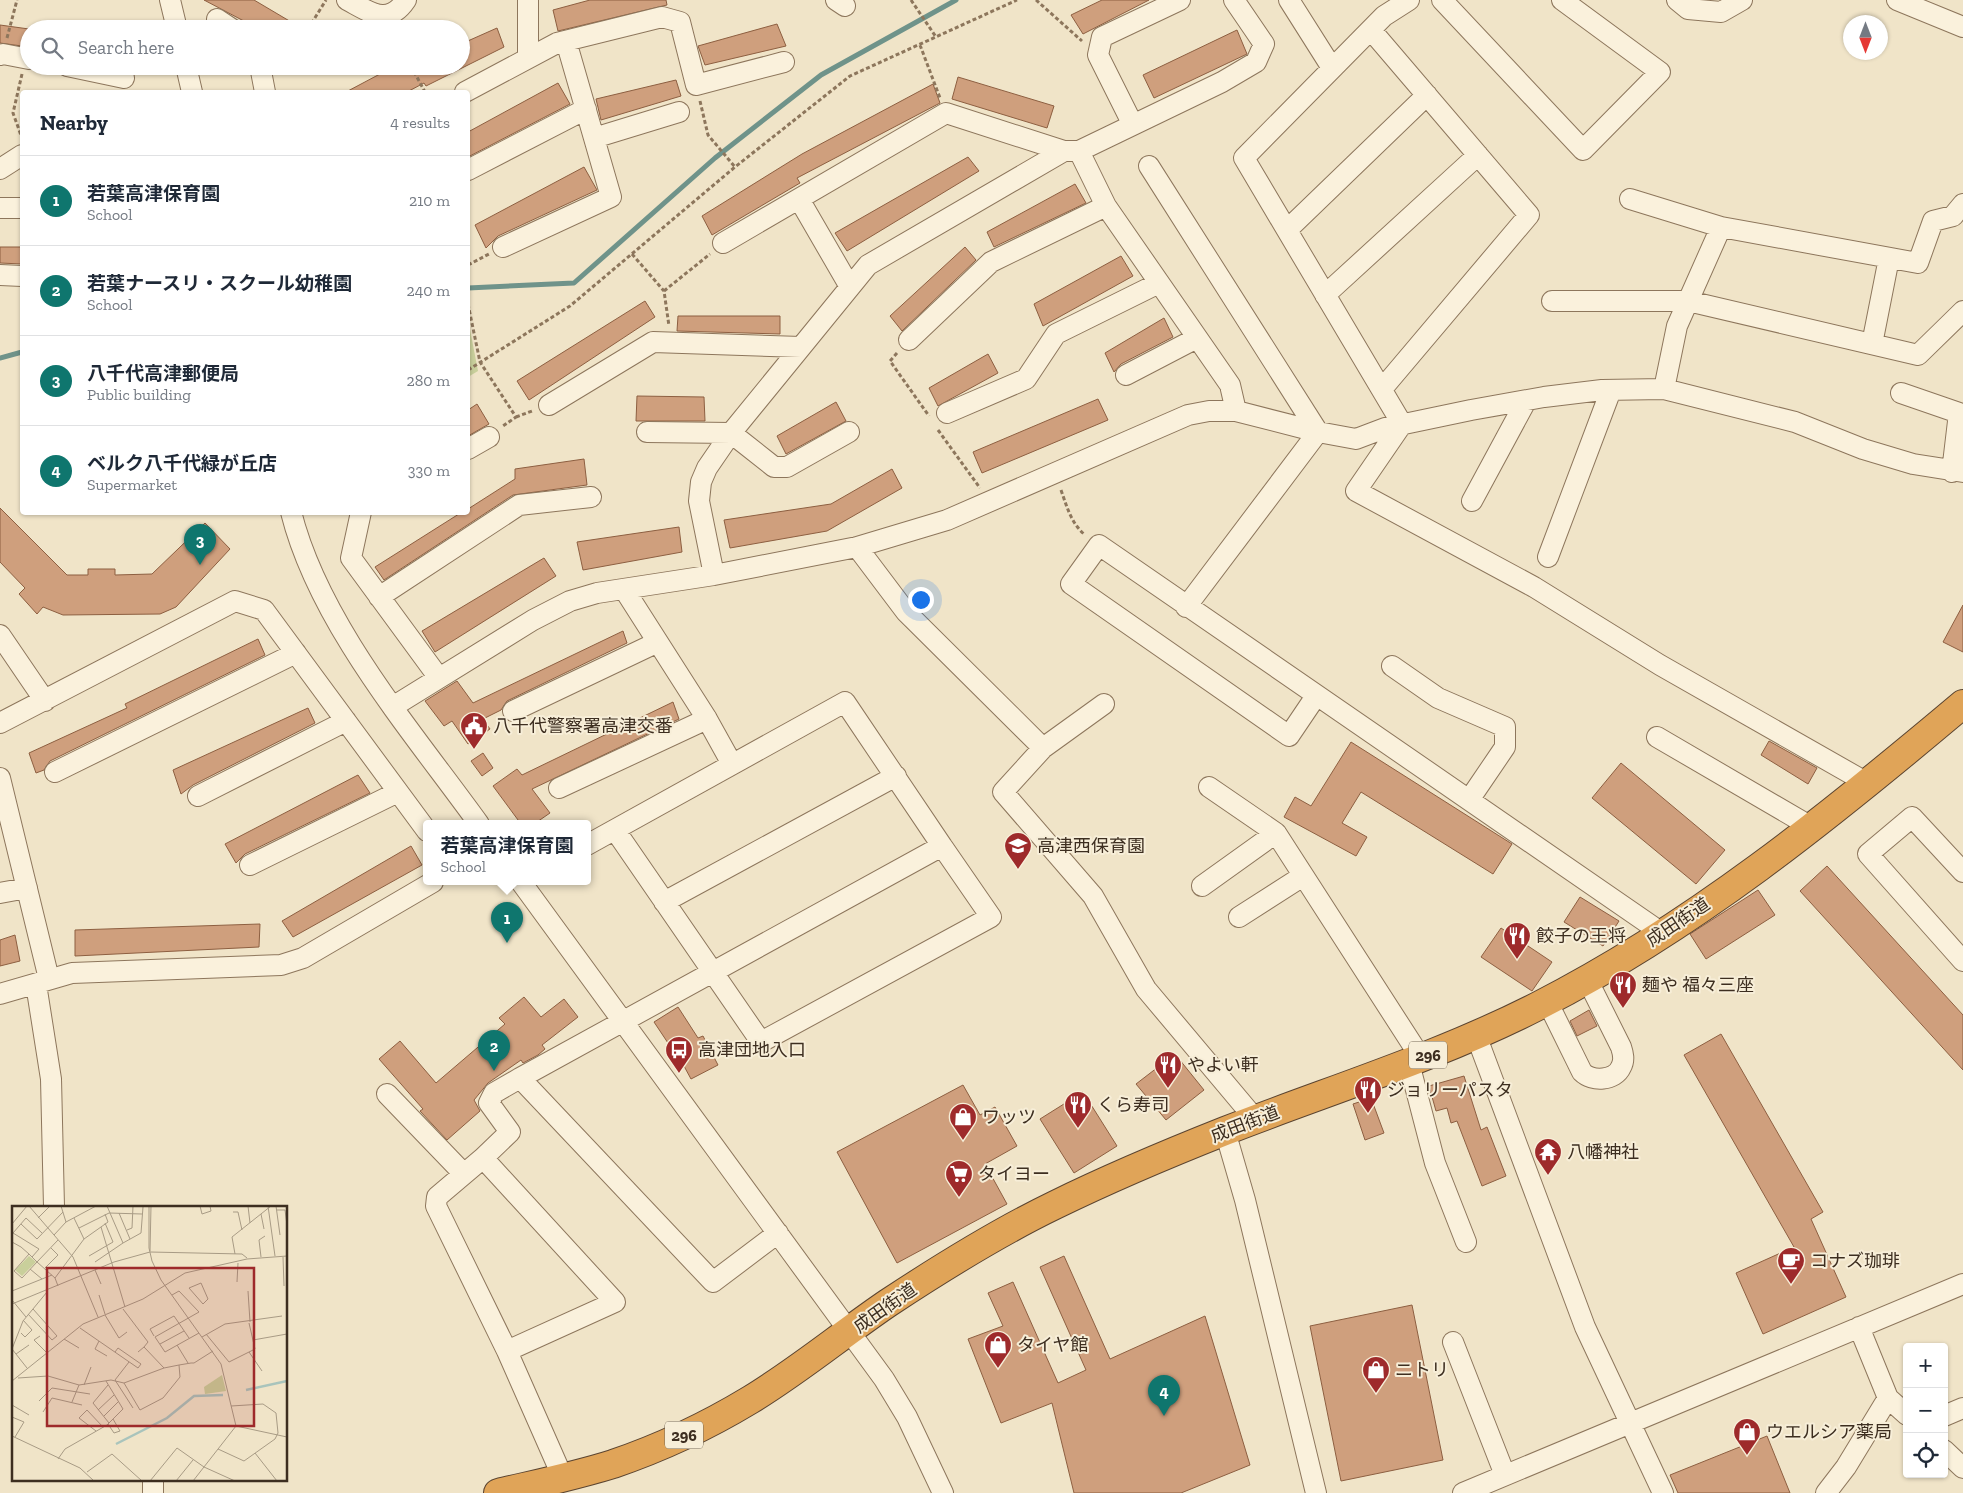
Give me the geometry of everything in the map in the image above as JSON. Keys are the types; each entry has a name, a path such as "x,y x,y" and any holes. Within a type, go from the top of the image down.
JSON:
{"highway":[{"name":"成田街道","path":"498,1493 563,1478 620,1461 702,1426 751,1400 885,1306 972,1250 1053,1206 1128,1171 1225,1131 1415,1060 1476,1035 1547,1001 1662,933 1813,828 1963,704"}],"street":[{"path":"170,0 175,20"},
{"path":"347,0 378,15 386,16 398,11 406,0"},
{"path":"1133,125 1098,55 1102,37 1180,0"},
{"path":"714,575 699,501 701,482 707,468 732,433 868,265 1072,152 1222,82 1256,62 1264,44 1234,0"},
{"path":"1289,0 1332,68"},
{"path":"1402,424 1244,158 1332,68 1376,15 1409,0"},
{"path":"1442,0 1583,150 1660,72 1562,0"},
{"path":"1677,0 1688,9 1720,12 1742,0"},
{"path":"1897,0 1963,27"},
{"path":"527,1 528,57"},
{"path":"1376,15 1426,95 1529,215 1382,389"},
{"path":"469,90 528,57 566,40 662,17 680,22 696,85 784,62"},
{"path":"503,247 611,197 566,40"},
{"path":"2,54 20,57"},
{"path":"110,75 124,78"},
{"path":"188,75 192,90"},
{"path":"262,75 265,90"},
{"path":"1287,230 1426,95"},
{"path":"470,169 586,109"},
{"path":"594,138 679,112"},
{"path":"723,243 946,113 1072,152 1106,206 1230,385 1236,411"},
{"path":"0,169 20,155"},
{"path":"1325,294 1478,155"},
{"path":"1149,166 1318,432"},
{"path":"799,199 850,287"},
{"path":"1630,199 1721,228 1918,263 1933,220 1953,216 1963,204"},
{"path":"909,340 991,262 1106,206"},
{"path":"0,208 20,208"},
{"path":"1664,389 1677,326 1721,228"},
{"path":"1872,344 1889,258"},
{"path":"0,275 20,276"},
{"path":"947,413 1026,380 1056,334 1159,283"},
{"path":"1552,301 1688,301 1918,355 1963,311"},
{"path":"1126,375 1197,338"},
{"path":"549,405 652,342 801,347"},
{"path":"394,706 533,620 570,601 597,593 714,575 857,547 947,520 1055,471 1188,415 1209,411 1236,411 1318,432 1356,439 1402,424 1526,400 1611,390 1664,389 1776,417 1888,456 1957,472 1960,413 1901,393"},
{"path":"1548,557 1611,390"},
{"path":"1472,501 1526,400"},
{"path":"1402,424 1356,491 1534,587 1660,665 1868,784"},
{"path":"647,432 732,433 774,467 787,467 849,432"},
{"path":"1186,606 1318,432"},
{"path":"470,448 488,437"},
{"path":"379,597 519,505 591,497"},
{"path":"292,515 304,555 316,583 354,649 476,820"},
{"path":"360,515 351,558 439,678"},
{"path":"1316,696 1289,736 1071,584 1099,546 1662,933"},
{"path":"857,547 906,612 1043,748"},
{"path":"624,589 707,719 732,764"},
{"path":"0,723 235,601 264,610 423,826"},
{"path":"0,635 45,701"},
{"path":"513,711 658,642"},
{"path":"54,772 296,653"},
{"path":"1392,666 1438,698 1505,727 1505,747 1469,800"},
{"path":"591,843 846,702 991,917 761,1042 615,830"},
{"path":"1104,704 1043,748 1003,792 1093,896 1146,989 1256,1120"},
{"path":"558,788 707,719"},
{"path":"198,796 346,721"},
{"path":"1657,737 1813,828"},
{"path":"664,902 896,776"},
{"path":"0,778 4,813 27,888 42,982 51,1079 54,1206"},
{"path":"1209,787 1276,833 1415,1060 1434,1163 1466,1242"},
{"path":"250,865 398,792"},
{"path":"1963,872 1912,818 1868,854 1963,961"},
{"path":"1202,886 1276,833"},
{"path":"563,1478 507,1351 436,1206 437,1197 510,1132 488,1103 494,1093 520,1078 942,846"},
{"path":"1239,917 1303,876"},
{"path":"0,994 72,974 281,965 303,958 428,885"},
{"path":"524,885 884,1379 908,1417 943,1493"},
{"path":"0,893 27,888"},
{"path":"1547,1001 1582,1072 1587,1077 1594,1079 1614,1075 1621,1068 1624,1057 1621,1047 1587,979"},
{"path":"1476,1035 1585,1327 1663,1493"},
{"path":"520,1078 713,1282 778,1233"},
{"path":"387,1094 464,1174"},
{"path":"1225,1131 1245,1200 1316,1493"},
{"path":"483,1158 615,1302 507,1351"},
{"path":"1463,1493 1859,1327 1961,1282"},
{"path":"1859,1327 1888,1398 1903,1411"},
{"path":"1453,1342 1505,1475"},
{"path":"1826,1493 1846,1467 1888,1398"},
{"path":"1948,1414 1963,1408"},
{"path":"1948,1454 1963,1468"},
{"path":"152,1480 154,1493"}],"path":[{"path":"2,54 17,0"},
{"path":"314,20 326,0"},
{"path":"911,0 936,37"},
{"path":"470,369 570,306 736,167 850,76 1017,0"},
{"path":"1036,0 1098,55"},
{"path":"920,45 946,113"},
{"path":"20,135 13,113 23,75"},
{"path":"416,75 423,90"},
{"path":"696,85 708,135 736,167"},
{"path":"664,291 723,243"},
{"path":"632,254 664,291 671,343"},
{"path":"470,314 480,362 516,417 488,437"},
{"path":"1055,471 1069,515 1078,529 1099,546"}],"green space":[{"path":"470,329 478,371 470,376"}],"building":[{"path":"204,0 254,0 288,20 242,20"},
{"path":"590,0 666,0 667,5 558,31 553,10"},
{"path":"1102,0 1149,0 1083,34 1071,15"},
{"path":"777,24 786,46 705,65 698,46"},
{"path":"0,25 20,28 20,46 0,43"},
{"path":"497,28 504,47 470,64 470,40"},
{"path":"1237,30 1247,54 1154,98 1143,75"},
{"path":"378,75 448,75 426,86 424,83 411,90 350,90"},
{"path":"958,77 1054,106 1047,128 952,99"},
{"path":"676,80 681,96 601,120 596,99"},
{"path":"558,83 570,104 470,156 470,131"},
{"path":"933,84 940,103 797,178 800,183 712,235 702,216 802,154"},
{"path":"968,157 979,171 847,251 835,233"},
{"path":"584,167 597,190 498,236 486,248 475,225"},
{"path":"1075,184 1086,203 994,247 987,232"},
{"path":"0,247 20,247 20,264 0,263"},
{"path":"965,247 976,260 902,331 890,316"},
{"path":"1121,256 1133,276 1043,326 1034,304"},
{"path":"645,301 655,317 529,400 517,381"},
{"path":"678,316 780,316 780,334 677,331"},
{"path":"1164,318 1173,337 1121,364 1114,372 1105,353"},
{"path":"988,354 998,373 938,406 929,388"},
{"path":"637,396 704,397 705,421 636,421"},
{"path":"1098,399 1108,420 982,473 973,452"},
{"path":"836,402 846,421 786,454 777,436"},
{"path":"477,404 489,424 470,435 470,409"},
{"path":"584,459 587,485 513,495 384,580 375,567 457,515 470,515 470,508 515,479 515,469"},
{"path":"892,469 902,488 827,531 730,548 724,520 831,504"},
{"path":"0,508 67,575 88,575 88,569 115,569 115,575 152,574 205,523 230,549 176,607 160,614 63,615 43,607 37,614 19,594 25,588 0,562"},
{"path":"679,527 682,552 583,570 577,542"},
{"path":"544,558 556,576 435,652 422,631"},
{"path":"1963,605 1963,652 1943,642"},
{"path":"623,631 627,643 507,701 501,710 483,719 490,729 468,744 452,721 444,726 425,701 457,681 473,703"},
{"path":"258,639 265,655 50,761 44,770 36,773 29,753 127,708 125,704"},
{"path":"673,702 679,719 532,789 550,813 540,820 518,820 493,786 517,769 522,775"},
{"path":"308,708 315,723 193,785 181,794 173,770"},
{"path":"1769,741 1817,768 1808,784 1761,755"},
{"path":"1351,742 1512,844 1493,874 1361,792 1342,823 1367,837 1356,856 1284,817 1295,797 1311,806"},
{"path":"483,753 493,768 482,776 471,761"},
{"path":"1621,763 1725,850 1696,884 1592,798"},
{"path":"358,775 370,793 245,854 236,863 225,844"},
{"path":"411,846 422,865 293,937 282,921"},
{"path":"1827,866 1963,1015 1963,1070 1800,891"},
{"path":"1758,890 1775,915 1706,959 1690,934"},
{"path":"1580,897 1619,921 1603,946 1564,922"},
{"path":"260,924 259,947 75,956 75,930"},
{"path":"1501,928 1552,962 1532,991 1481,957"},
{"path":"15,935 20,961 0,966 0,940"},
{"path":"524,997 541,1017 564,999 578,1017 542,1045 545,1049 538,1055 523,1063 521,1060 488,1083 474,1100 480,1111 447,1140 420,1111 423,1109 379,1059 400,1041 436,1083 505,1024 499,1018"},
{"path":"678,1007 698,1038 703,1036 718,1065 691,1079 671,1042 668,1043 654,1022"},
{"path":"1589,1010 1597,1026 1577,1036 1570,1021"},
{"path":"1721,1034 1823,1212 1811,1219 1846,1297 1763,1334 1736,1273 1794,1247 1684,1055"},
{"path":"1175,1054 1204,1090 1166,1120 1136,1084"},
{"path":"1464,1076 1481,1130 1487,1127 1506,1176 1482,1186 1457,1121 1451,1123 1447,1108 1436,1111 1429,1086"},
{"path":"963,1085 980,1115 995,1107 1017,1146 985,1164 1007,1204 897,1263 837,1152"},
{"path":"1083,1092 1117,1146 1074,1173 1040,1119"},
{"path":"1371,1098 1384,1133 1365,1140 1353,1104"},
{"path":"1064,1256 1110,1359 1205,1316 1250,1465 1181,1493 1074,1493 1052,1403 1001,1423 968,1339 1003,1326 988,1293 1013,1282 1058,1383 1086,1370 1040,1267"},
{"path":"1412,1305 1443,1460 1341,1481 1310,1326"},
{"name":"ウエルシア薬局","path":"1767,1436 1790,1493 1678,1493 1670,1475"}],"waterway":[{"path":"470,288 574,283 715,158 821,75 956,0"},
{"path":"0,358 20,353"}],"place":[{"name":"八千代高津郵便局","path":"200,565"},
{"name":"八千代警察署高津交番","path":"474,750"},
{"name":"高津西保育園","path":"1018,870"},
{"name":"若葉高津保育園","path":"507,943"},
{"name":"餃子の王将","path":"1517,960"},
{"name":"麺や 福々三座","path":"1623,1009"},
{"name":"若葉ナースリ・スクール幼稚園","path":"494,1071"},
{"name":"高津団地入口","path":"679,1074"},
{"name":"やよい軒","path":"1168,1089"},
{"name":"ジョリーパスタ","path":"1368,1114"},
{"name":"くら寿司","path":"1078,1129"},
{"name":"ワッツ","path":"963,1141"},
{"name":"八幡神社","path":"1548,1176"},
{"name":"タイヨー","path":"959,1198"},
{"name":"コナズ珈琲","path":"1791,1285"},
{"name":"タイヤ館","path":"998,1369"},
{"name":"ニトリ","path":"1376,1394"},
{"name":"ベルク八千代緑が丘店","path":"1164,1416"},
{"name":"ウエルシア薬局","path":"1747,1456"}]}
